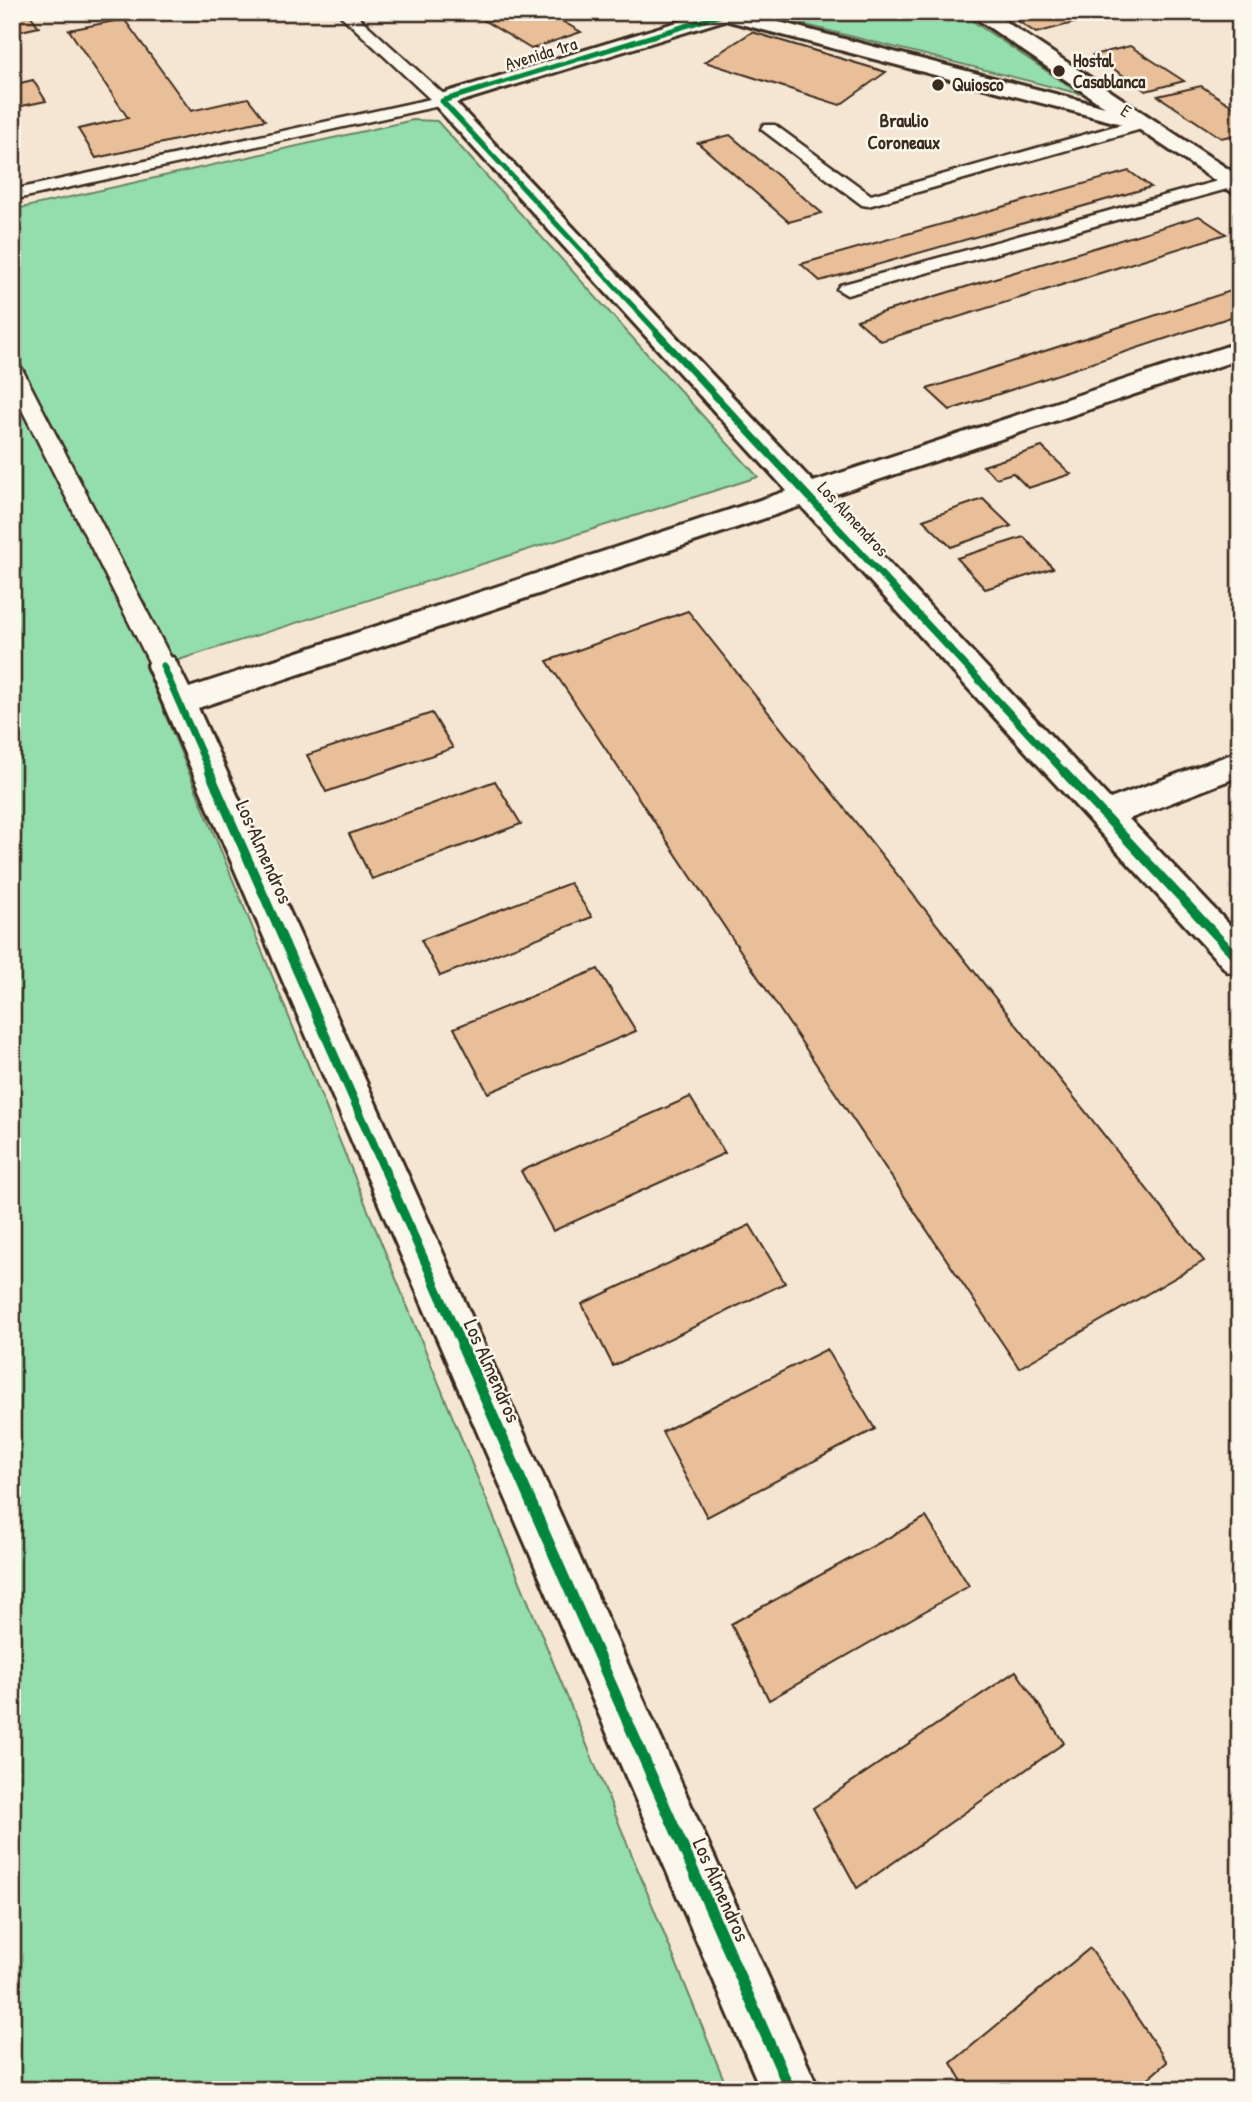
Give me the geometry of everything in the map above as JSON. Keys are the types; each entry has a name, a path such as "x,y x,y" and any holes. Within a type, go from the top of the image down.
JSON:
{"street":[{"name":"E","path":"977,12 1236,185"},
{"name":"Avenida 1ra","path":"442,101 727,13"},
{"path":"727,13 1143,123"},
{"name":"Los Almendros","path":"442,101 1240,961"},
{"path":"171,685 808,494 1240,350"},
{"name":"Los Almendros","path":"171,685 790,2090"},
{"path":"1104,815 1240,763"}],"lane":[{"path":"344,12 442,101"},
{"name":"Avenida 1ra","path":"12,195 442,101"},
{"path":"769,129 868,201 1143,123"},
{"path":"847,289 1236,185"},
{"path":"12,369 171,685"}],"green space":[{"path":"754,12 959,12 1081,94"},
{"path":"413,120 437,121 758,477 147,670 728,2090 12,2090 12,210"}],"building":[{"path":"28,12 39,27 12,33 12,15"},
{"path":"470,12 546,12 581,32 531,49"},
{"path":"1041,12 1072,12 1085,20 1036,33 1015,19"},
{"path":"124,19 191,111 248,98 265,120 96,158 78,129 128,118 69,30"},
{"path":"752,32 886,72 840,105 705,62"},
{"path":"1130,46 1184,81 1146,91 1093,55"},
{"path":"33,80 46,101 12,108 12,85"},
{"path":"1201,86 1240,111 1240,134 1221,138 1158,96"},
{"path":"730,135 822,213 789,222 698,143"},
{"path":"1129,171 1151,187 820,281 801,264"},
{"path":"1199,216 1226,234 881,341 857,320"},
{"path":"1240,288 1240,314 950,410 927,389"},
{"path":"1042,447 1071,474 1028,488 1013,473 996,478 983,466"},
{"path":"983,499 1011,526 951,547 923,520"},
{"path":"1024,537 1053,568 985,589 957,558"},
{"path":"688,611 1204,1261 1019,1368 547,661"},
{"path":"432,713 453,748 326,792 307,755"},
{"path":"495,781 521,824 372,879 349,834"},
{"path":"570,883 592,917 440,976 421,940"},
{"path":"598,969 636,1031 488,1093 454,1028"},
{"path":"690,1097 725,1153 553,1231 521,1171"},
{"path":"750,1225 785,1283 613,1366 582,1304"},
{"path":"827,1349 875,1429 707,1517 662,1432"},
{"path":"926,1517 969,1586 769,1700 731,1624"},
{"path":"1016,1671 1064,1743 857,1888 813,1808"},
{"path":"1090,1948 1167,2062 1135,2090 967,2090 951,2063"}],"cycle path":[{"path":"731,12 442,101 1240,961"},
{"path":"163,666 790,2090"}],"place":[{"name":"Hostal Casablanca","path":"1059,71"},
{"name":"Quiosco","path":"938,85"}],"district":[{"name":"Braulio Coroneaux","path":"904,131"}]}
